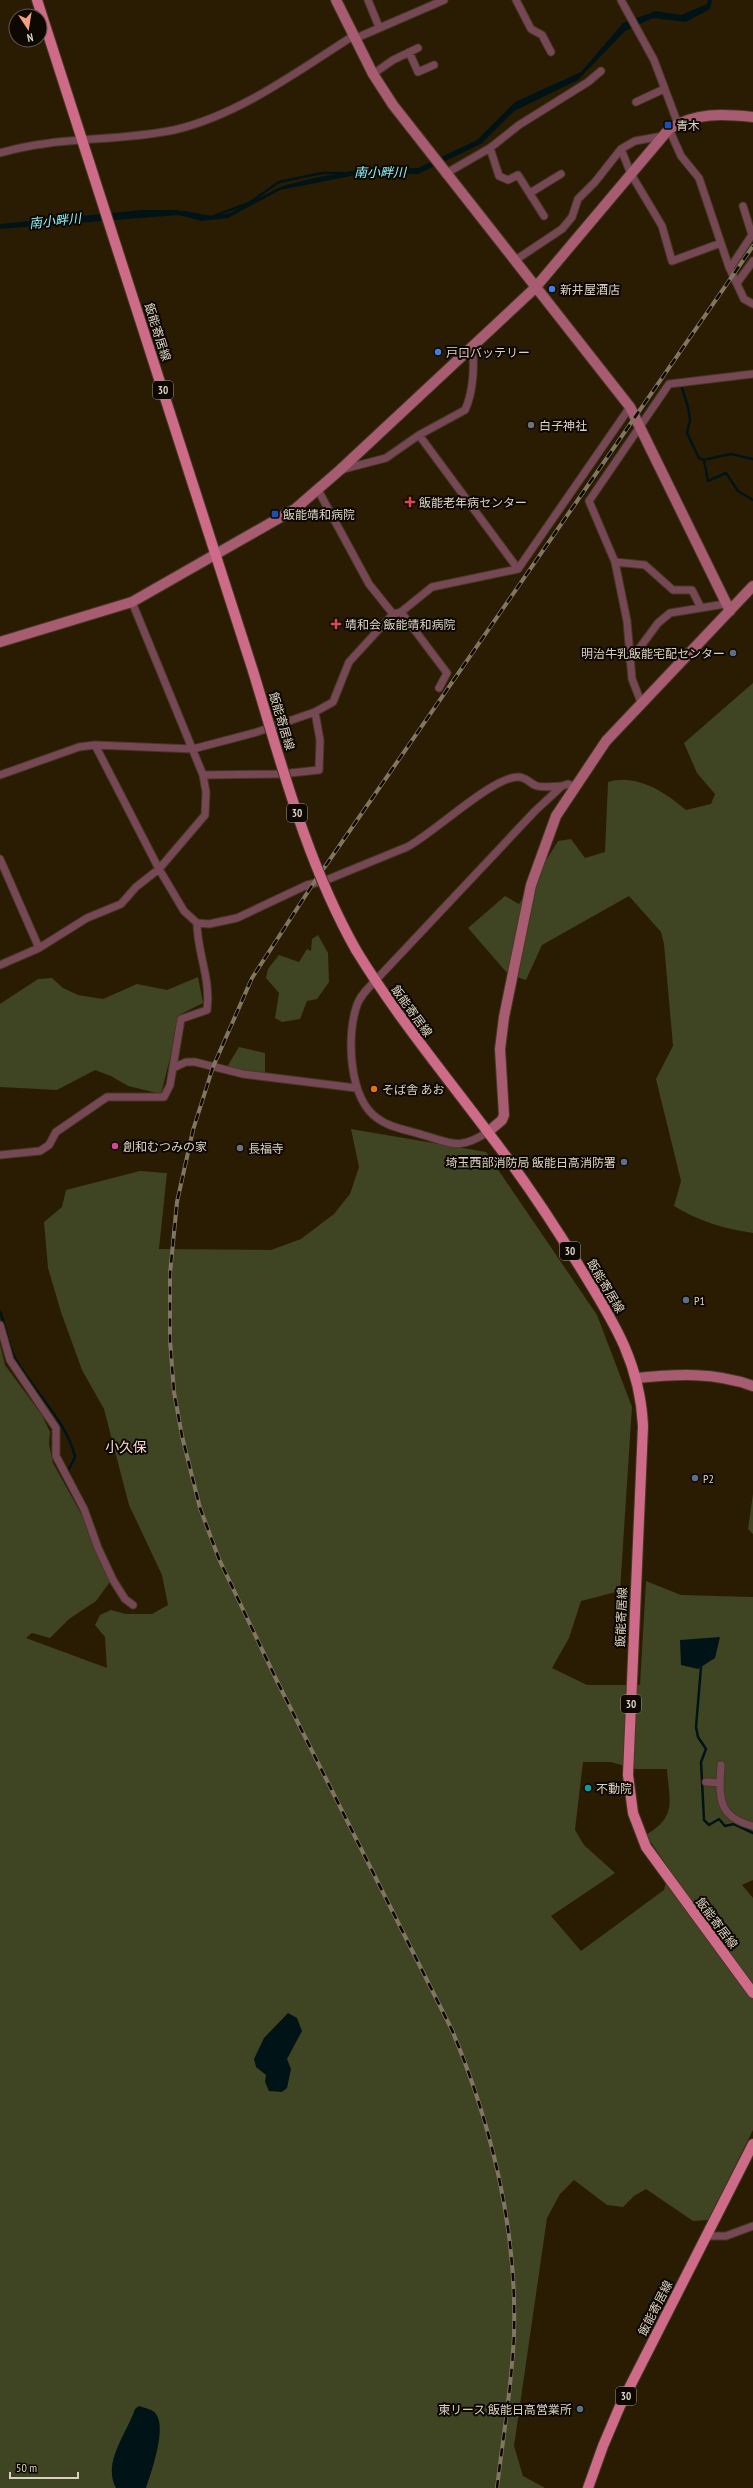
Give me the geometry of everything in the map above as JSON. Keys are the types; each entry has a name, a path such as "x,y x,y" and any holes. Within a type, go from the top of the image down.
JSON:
{"main road":[{"name":"飯能寄居線","path":"37,0 253,671 304,835 327,893 356,950 389,1004 488,1132 564,1241 608,1314 626,1348 637,1378 643,1426 628,1775 630,1800 640,1836 654,1861 753,1993"},
{"name":"飯能寄居線","path":"588,2488 603,2446 620,2406 708,2236 753,2144"}],"street":[{"path":"336,0 373,74 432,157 630,407 728,607"},
{"path":"368,0 380,27"},
{"path":"0,153 30,144 151,134 203,121 248,100 354,38 444,0"},
{"path":"516,0 531,28 542,35 551,52"},
{"path":"621,0 654,60 664,89 670,130 681,156 699,178 730,268 744,299 753,304"},
{"path":"373,74 393,60 418,48"},
{"path":"409,52 418,72 434,65"},
{"path":"444,172 490,148 519,125 588,82 601,71"},
{"path":"636,102 664,89"},
{"path":"514,262 562,230 572,217 578,199 596,182 621,149 635,141 670,130 688,119 713,114 753,117"},
{"path":"0,642 132,602 295,509 340,470 535,288 670,130"},
{"path":"490,148 499,176 508,180 518,175 544,216"},
{"path":"621,149 631,174 662,226 672,261 721,243"},
{"path":"530,193 561,174"},
{"path":"730,268 752,235 743,206"},
{"path":"737,283 753,261"},
{"path":"340,470 386,458 419,435 465,410 469,402 474,356 472,347"},
{"path":"641,702 632,679 627,621 615,562 589,501 669,384 753,374"},
{"path":"0,775 78,747 95,745 193,749 257,732 315,712 333,702 349,662 393,614 401,612 432,587 518,569 630,407"},
{"path":"419,435 518,569"},
{"path":"318,490 369,584 393,614"},
{"path":"615,562 645,566 673,590 692,590 700,606"},
{"path":"562,786 535,811 375,981 357,1004 354,1015 352,1071 356,1088 367,1108 376,1118 391,1126 458,1145 473,1141 488,1132 502,1120 504,1115 500,1049 504,1017 531,885 556,816 574,786 606,741 728,607 753,586"},
{"path":"0,965 39,948 87,918 121,904 136,887 159,869 205,815 206,792 203,775 132,602"},
{"path":"630,661 658,623 670,613 700,606 728,607"},
{"path":"401,612 447,673 439,688"},
{"path":"203,775 274,774 319,770 320,740 315,712"},
{"path":"95,745 159,869 184,911 197,923 209,924 237,918 307,885 324,881 407,847 419,841 481,794 510,778 526,778 537,786 562,786 568,784 574,786"},
{"path":"0,859 39,948"},
{"path":"0,1155 40,1151 49,1145 56,1132 107,1097 164,1097 170,1084 181,1019 206,1010 206,972 197,932 197,923"},
{"path":"173,1068 186,1062 195,1062 243,1074 356,1088"},
{"path":"0,1325 10,1360 56,1428 56,1456 84,1509 98,1548 113,1580 126,1600 133,1605"},
{"path":"637,1378 663,1375 709,1375 727,1377 753,1386"},
{"path":"721,1765 719,1793 725,1809 740,1822 753,1826"},
{"path":"706,1782 720,1783"},
{"path":"708,2236 726,2236 753,2226"}],"green space":[{"path":"753,683 753,1233 712,1224 674,1206 681,1181 656,1079 673,1046 664,944 661,932 629,896 542,945 526,980 508,974 468,928 505,896 519,904 558,841 571,839 585,858 605,852 608,782 629,780 639,782 659,791 686,810 711,804 715,794 697,773 684,743"},
{"path":"318,935 328,953 329,982 317,999 307,1001 300,1019 282,1022 275,1018 279,993 266,978 268,969 279,955 299,962 307,949 311,951 312,939"},
{"path":"198,977 203,1003 181,1014 161,1094 128,1086 111,1076 95,1070 57,1090 0,1087 0,1004 38,979 52,978 63,988 78,995 103,999 137,984 167,990"},
{"path":"239,1047 265,1053 265,1073 231,1069 228,1065"},
{"path":"351,1129 486,1152 597,1315 632,1407 620,1591 581,1601 569,1638 552,1668 587,1685 640,1685 646,1581 681,1595 753,1597 753,1880 742,1885 753,1898 753,2130 708,2220 693,2221 646,2189 634,2196 623,2207 607,2205 574,2180 560,2194 547,2218 514,2446 523,2476 545,2488 0,2488 0,1344 5,1365 42,1415 50,1432 49,1444 53,1463 115,1575 96,1601 69,1619 50,1638 32,1633 26,1638 107,1668 105,1637 95,1625 100,1615 111,1610 126,1614 152,1614 168,1605 162,1575 129,1505 104,1409 82,1370 61,1312 48,1268 44,1222 62,1207 66,1190 140,1171 167,1173 159,1249 271,1250 301,1239 334,1214 350,1194 359,1167","holes":["583,1762 611,1762 636,1769 667,1769 670,1799 667,1814 663,1821 646,1835 669,1869 664,1890 581,1951 551,1916 615,1873 584,1845 575,1830"]},
{"path":"753,1494 753,1534 748,1529"}],"water":[{"path":"708,0 712,0 710,9 686,22 653,18 625,31 578,80 514,111 481,144 418,174 356,175 280,190 228,218 201,221 179,215 0,229 0,224 142,210 176,210 209,217 230,213 282,186 314,178 357,170 418,168 477,140 515,102 581,72 623,23 656,11 681,15 707,4"},
{"path":"720,1637 715,1658 698,1669 681,1665 680,1640"},
{"path":"288,2013 297,2018 302,2031 287,2059 291,2069 287,2088 282,2092 269,2091 265,2082 266,2075 256,2067 254,2059 264,2038"},
{"path":"139,2406 153,2411 159,2421 159,2440 154,2462 146,2488 116,2488 112,2478 114,2458 135,2409"}],"waterway":[{"name":"南小畔川","path":"183,212 211,217 249,203 279,182 322,173 343,173"},
{"path":"682,388 688,407 690,420 687,433 699,458 703,460 731,454 753,459"},
{"path":"704,460 708,481 726,473 738,491 753,500"},
{"path":"0,1311 15,1358 57,1419 71,1444 75,1457 68,1471 69,1474"},
{"path":"74,1483 87,1508"},
{"path":"701,1667 696,1727 698,1737 706,1749 701,1762 704,1820 709,1825 719,1819 725,1826 734,1824 753,1833"}],"railway":[{"path":"497,2488 511,2373 514,2334 514,2295 506,2217 490,2141 479,2103 452,2030 277,1681 219,1559 200,1508 182,1436 174,1392 170,1340 170,1274 177,1202 193,1130 213,1067 252,978 313,884 753,246"}],"place":[{"name":"青木","path":"668,125"},
{"name":"新井屋酒店","path":"552,289"},
{"name":"戸口バッテリー","path":"438,352"},
{"name":"白子神社","path":"531,425"},
{"name":"飯能老年病センター","path":"410,502"},
{"name":"飯能靖和病院","path":"275,514"},
{"name":"靖和会 飯能靖和病院","path":"336,624"},
{"name":"明治牛乳飯能宅配センター","path":"733,653"},
{"name":"そば舎 あお","path":"374,1089"},
{"name":"創和むつみの家","path":"115,1146"},
{"name":"長福寺","path":"240,1148"},
{"name":"埼玉西部消防局 飯能日高消防署","path":"624,1162"},
{"name":"P1","path":"686,1300"},
{"name":"P2","path":"695,1478"},
{"name":"不動院","path":"588,1788"},
{"name":"東リース 飯能日高営業所","path":"580,2409"}],"district":[{"name":"小久保","path":"126,1447"}]}
